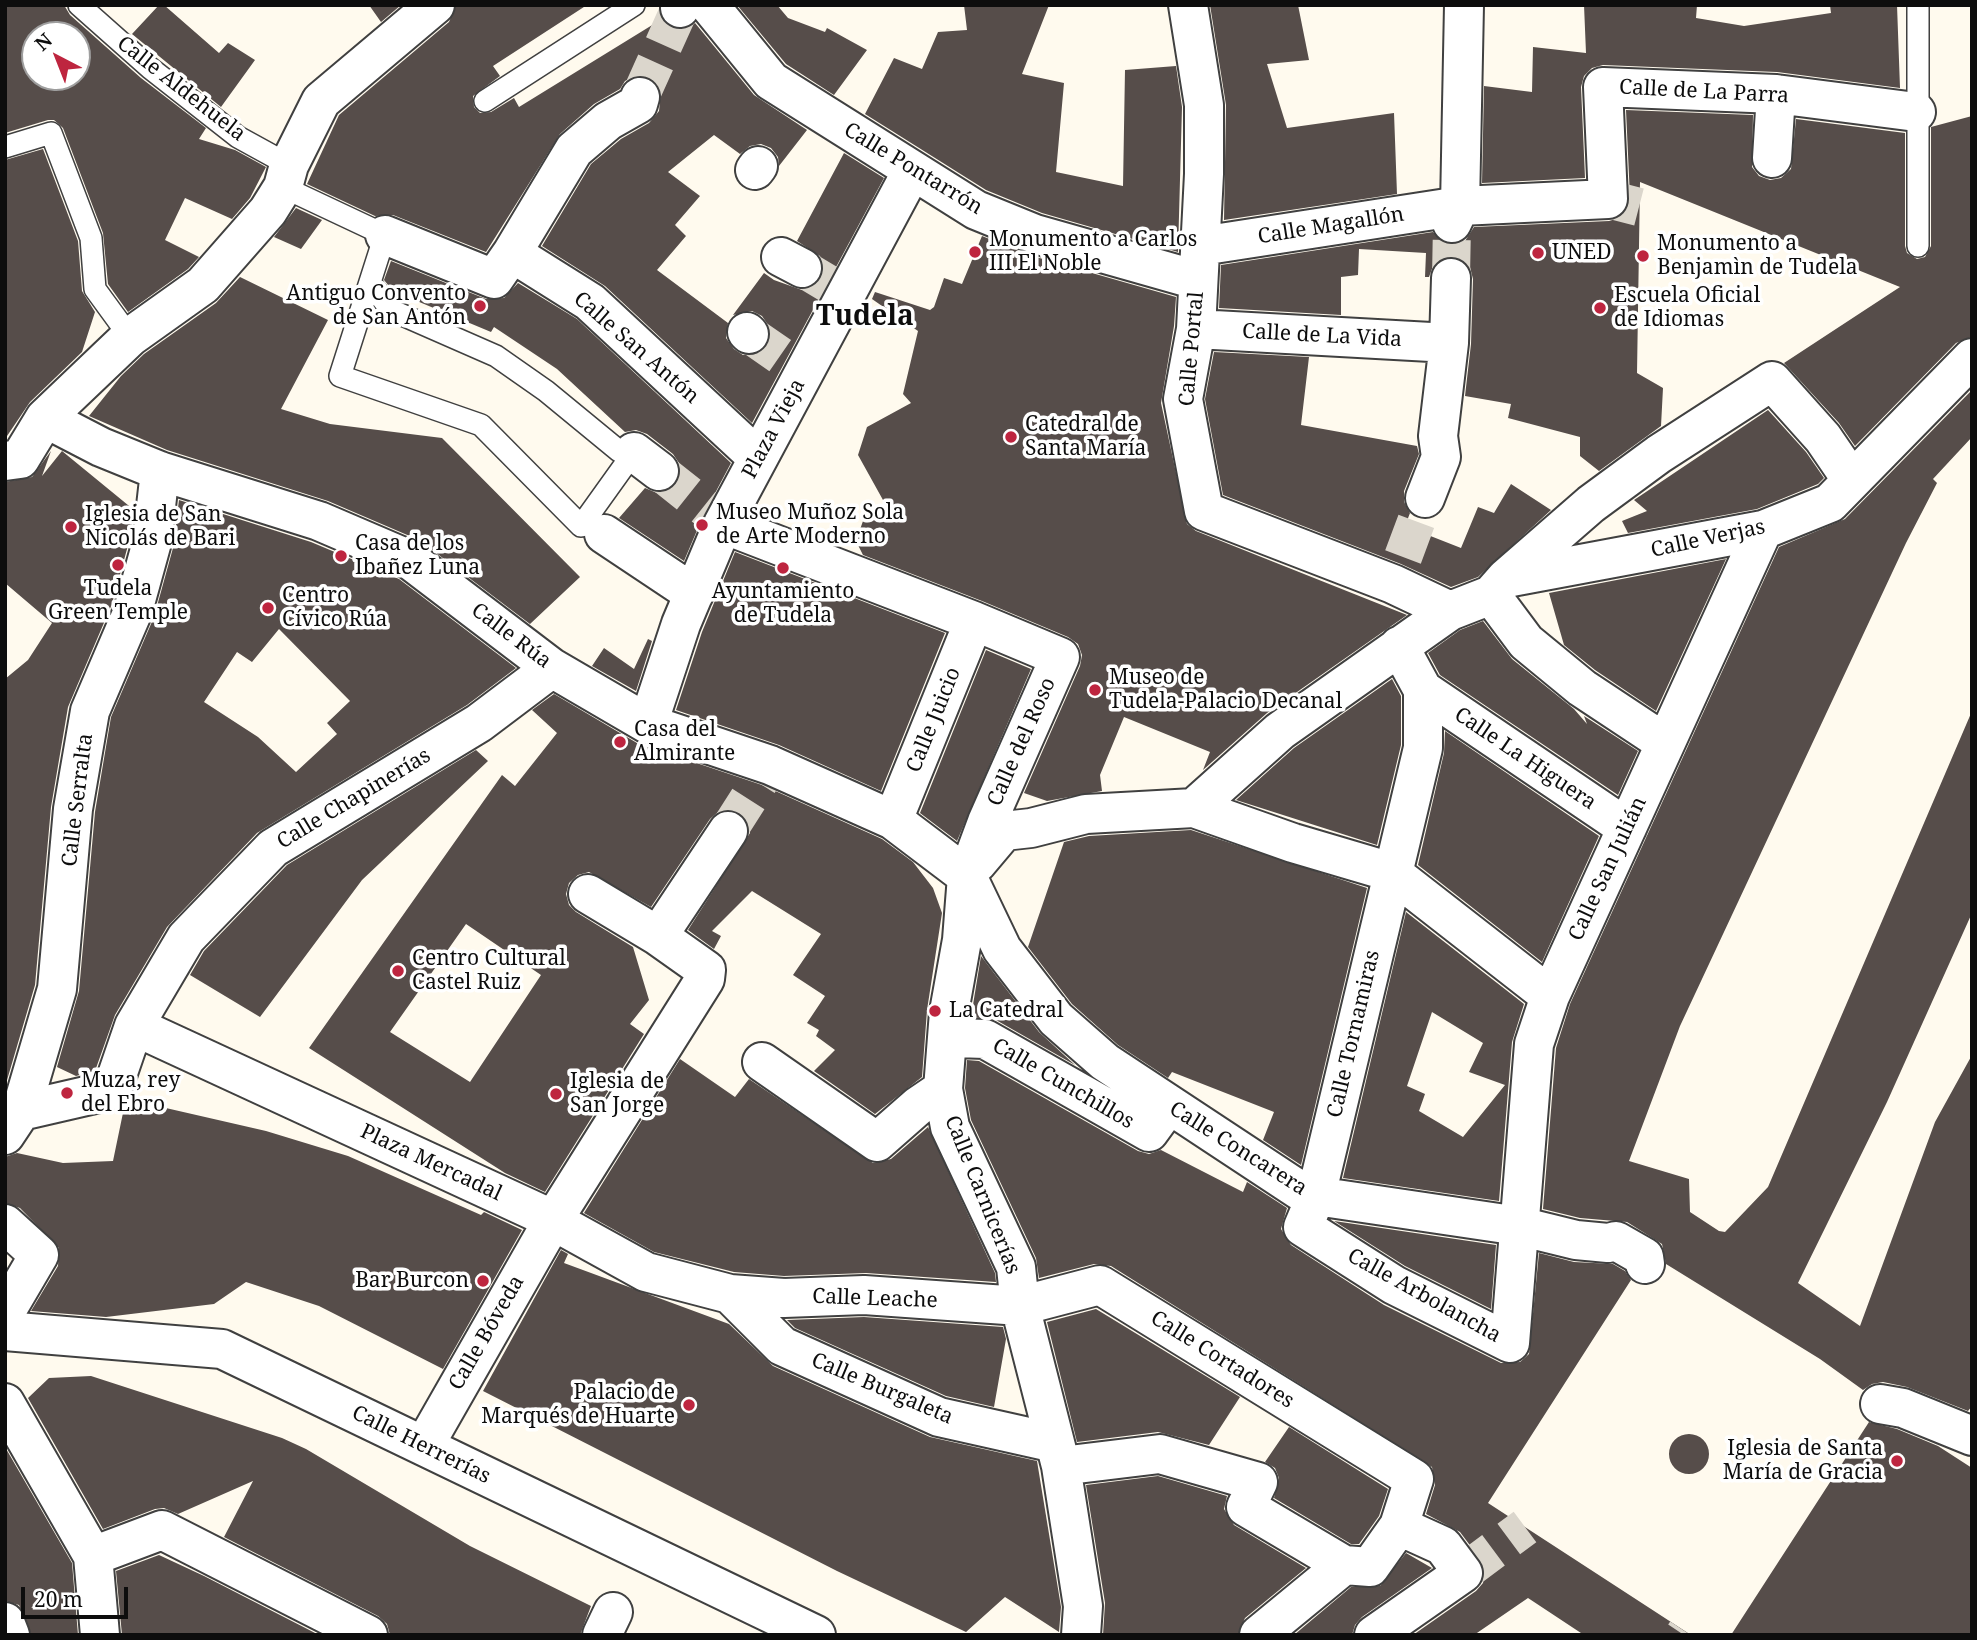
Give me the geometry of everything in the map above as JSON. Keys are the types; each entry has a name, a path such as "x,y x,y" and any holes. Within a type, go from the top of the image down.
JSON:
{"street":[{"path":"5,461 20,459 45,418 130,337 203,285 268,211 321,101 435,5"},
{"name":"Calle Portal","path":"1188,5 1204,105 1196,329 1183,399 1204,511 1398,570 1450,611"},
{"path":"1456,214 1464,5"},
{"name":"Calle Pontarrón","path":"690,6 771,81 801,103 976,210 1005,222 1199,263"},
{"name":"Calle de La Parra","path":"1608,199 1603,87 1776,94 1916,113"},
{"path":"385,235 494,279 574,150 608,121 638,104 655,90"},
{"path":"1772,158 1776,94"},
{"name":"Plaza Vieja","path":"648,724 720,521 758,458 841,292 912,171"},
{"name":"Calle Magallón","path":"1199,263 1456,214 1608,199"},
{"name":"Calle San Antón","path":"512,253 590,302 758,458"},
{"path":"1425,498 1441,457 1438,436 1449,344 1451,278"},
{"name":"Calle de La Vida","path":"1196,329 1449,344"},
{"name":"Calle Verjas","path":"1194,808 1280,731 1377,666 1399,646 1450,611 1499,587 1763,530 1830,503 1972,358"},
{"name":"Calle Verjas","path":"1499,587 1591,504 1772,381 1823,439 1851,479"},
{"name":"Calle Rúa","path":"45,418 101,447 160,471 319,521 410,560 552,668 648,724 770,765 893,820 967,876"},
{"name":"Calle Serralta","path":"12,1126 57,989 73,809 89,711 133,611 152,542 160,471"},
{"path":"720,521 974,621"},
{"name":"Calle San Julián","path":"1519,1226 1534,1044 1550,996 1763,530"},
{"path":"604,534 694,594"},
{"path":"1499,587 1535,649 1582,688 1665,743"},
{"name":"Calle Juicio","path":"893,820 974,621"},
{"name":"Calle del Roso","path":"967,876 1060,657 974,621"},
{"path":"1399,646 1423,690"},
{"name":"Calle Chapinerías","path":"12,1126 112,1090 134,1026 186,937 273,848 479,723 552,668"},
{"name":"Calle La Higuera","path":"1423,690 1627,828"},
{"name":"Calle Tornamiras","path":"1316,1196 1391,872 1423,748 1423,690"},
{"path":"967,876 1004,831 1031,828 1086,814 1194,808 1293,843 1391,872 1550,996"},
{"path":"588,894 658,936 728,831"},
{"name":"Calle Carnicerías","path":"967,876 962,940 948,1029 943,1089 950,1127 1016,1267 1020,1306 1058,1455 1083,1606 1081,1635"},
{"name":"Calle Concarera","path":"967,876 1002,949 1056,1018 1105,1062 1299,1191 1316,1196 1519,1226 1576,1240 1608,1243 1616,1241 1644,1257 1645,1264"},
{"name":"Calle Bóveda","path":"424,1446 552,1222 705,979 706,970 658,936"},
{"name":"Plaza Mercadal","path":"134,1026 541,1214 646,1272 730,1294"},
{"name":"Calle Cunchillos","path":"948,1029 956,1038 985,1039 1149,1132 1168,1105"},
{"path":"762,1062 877,1142 943,1089"},
{"name":"Calle Arbolancha","path":"1316,1196 1303,1227 1394,1285 1510,1343 1519,1226"},
{"path":"5,1224 39,1255 5,1313"},
{"name":"Calle Cortadores","path":"1020,1306 1100,1285 1414,1479 1399,1525"},
{"name":"Calle Leache","path":"730,1294 784,1298 864,1295 1020,1306"},
{"name":"Calle Burgaleta","path":"730,1294 782,1346 939,1417 1058,1455 1160,1454 1258,1482 1246,1507 1344,1565"},
{"name":"Calle Herrerías","path":"5,1331 222,1349 816,1635"},
{"path":"5,1403 93,1556 100,1635"},
{"path":"1880,1404 1903,1408 1972,1436"},
{"path":"1259,1635 1344,1565 1370,1567 1399,1525 1443,1546 1463,1573 1374,1635"},
{"path":"93,1556 162,1530 368,1635"},
{"path":"5,1622 10,1635"}],"lane":[{"name":"Calle Aldehuela","path":"79,5 150,68 286,176"},
{"path":"485,101 634,5"},
{"path":"1918,5 1918,246"},
{"path":"5,147 51,133 91,238 95,289 130,337"},
{"path":"286,176 385,235 372,284 340,376 481,425 580,526 647,462 619,451 547,391 496,356 391,310 372,284"}],"building":[{"path":"5,5 64,5 77,21 21,21 21,91 91,91 91,34 141,78 206,128 199,139 235,150 266,167 250,198 232,219 185,198 165,240 199,257 188,269 128,312 108,284 103,233 63,128 54,120 5,133"},
{"path":"159,5 164,5 219,53 228,43 255,60 221,107 132,34"},
{"path":"369,5 401,5 381,22"},
{"path":"456,5 587,5 493,66 500,76 473,96 474,107 480,113 491,112 514,98 519,107 662,19 674,29 685,29 695,23 754,95 807,130 779,166 778,157 771,148 761,144 750,146 740,154 714,135 668,172 700,196 675,225 686,236 657,270 728,323 726,338 734,349 743,355 755,355 765,349 770,339 770,328 762,316 752,311 733,315 764,273 774,280 802,290 813,287 822,278 824,266 820,256 797,241 844,153 884,178 752,423 605,286 542,246 591,164 621,139 649,123 659,111 661,91 655,81 647,76 635,76 625,81 620,89 594,104 560,134 486,252 393,215 375,216 307,184 339,115 449,22"},
{"path":"737,5 777,5 788,18 825,32 827,28 867,50 834,95 786,64"},
{"path":"964,5 1049,5 1022,74 1064,83 1056,172 1123,186 1125,70 1176,66 1182,107 1178,252 1042,213 986,190 865,114 894,58 922,69 938,32 967,30"},
{"path":"1210,5 1298,5 1309,60 1267,64 1287,128 1394,113 1397,194 1224,220 1226,105"},
{"path":"1584,5 1697,5 1696,18 1744,26 1831,13 1830,5 1897,5 1900,88 1777,72 1603,65 1592,68 1584,76 1581,87 1585,178 1482,183 1484,86 1532,92 1533,47 1586,53"},
{"path":"1626,110 1753,115 1752,167 1759,176 1770,180 1781,178 1791,169 1796,119 1905,133 1905,246 1907,253 1917,259 1925,257 1931,246 1931,127 1972,116 1972,337 1956,343 1855,446 1839,423 1784,363 1900,287 1640,182 1637,373 1663,388 1661,426 1599,471 1580,456 1580,437 1508,418 1511,404 1465,396 1471,344 1473,279 1470,267 1462,259 1451,256 1441,258 1433,266 1429,277 1425,277 1426,253 1359,249 1358,275 1341,277 1341,315 1219,308 1221,265 1433,232 1442,242 1454,245 1465,241 1474,227 1609,221 1619,218 1627,210 1630,198"},
{"path":"43,149 78,241 82,291 95,312 82,352 30,402 5,439 5,160"},
{"path":"296,208 322,220 301,249 274,237"},
{"name":"Catedral de Santa María","path":"982,236 1029,255 1176,297 1161,403 1187,524 1196,531 1407,615 1267,713 1203,770 1210,752 1124,717 1100,775 1102,791 1047,801 1024,793 1080,666 1082,655 1078,644 1068,637 982,601 863,555 856,541 863,521 888,509 858,455 867,427 911,403 903,394 918,331 872,299 875,292 930,310 934,307 944,278 962,284"},
{"path":"391,261 486,299 504,298 518,283 577,319 731,463 704,514 684,561 619,518 645,488 657,493 668,491 676,485 681,473 673,454 647,434 636,430 625,432 557,369 494,327 491,332 393,291 384,280"},
{"path":"240,277 328,320 281,409 330,424 442,438 580,577 530,624 419,540 328,501 167,450 89,416 121,376 144,354 216,303"},
{"path":"1214,352 1309,357 1301,425 1417,446 1419,454 1404,491 1404,502 1410,513 1405,526 1461,548 1478,507 1494,513 1511,484 1551,510 1478,577 1451,587 1401,564 1223,495 1205,399"},
{"path":"1972,390 1972,437 1933,479 1937,483 1906,543 1680,1026 1629,1161 1689,1179 1690,1212 1719,1231 1725,1232 1768,1187 1972,711 1972,913 1887,1102 1798,1283 1860,1326 1935,1122 1972,1055 1972,1406 1968,1411 1907,1387 1883,1382 1872,1384 1863,1390 1820,1359 1666,1264 1662,1244 1627,1222 1580,1218 1543,1209 1556,1048 1570,1004 1779,547 1845,519"},
{"path":"1768,410 1806,452 1824,478 1818,484 1757,509 1628,533 1622,521 1647,511 1634,500"},
{"path":"51,451 42,476 62,451 134,510 130,538 112,604 68,707 51,807 35,985 5,1087 5,679 28,660 52,623 5,583 5,482 32,477"},
{"path":"179,500 311,542 399,579 516,668 467,705 257,833 167,927 115,1015 95,1071 76,1076 57,1067 79,991 95,812 111,717 154,617 173,548","holes":["279,629 350,701 327,723 337,734 296,772 258,737 204,702 237,652 252,662"]},
{"path":"735,552 945,633 881,791 779,745 676,710 702,632"},
{"path":"1726,559 1656,711 1595,670 1564,645 1549,593"},
{"path":"1483,621 1512,659 1574,709 1587,724 1584,716 1638,751 1618,795 1440,675 1428,653 1460,630"},
{"path":"648,639 652,641 636,691 592,666 604,648 634,669"},
{"path":"986,650 1031,669 957,841 920,813"},
{"path":"1392,679 1401,696 1401,745 1377,845 1236,800 1294,748"},
{"path":"554,694 637,743 762,785 882,839 913,862 933,888 942,913 927,1010 922,1077 875,1114 814,1071 835,1050 816,1036 819,1030 807,1023 825,996 793,975 821,934 752,891 712,931 721,936 714,949 688,930 750,833 748,822 741,813 729,809 718,812 710,819 651,907 589,872 578,875 569,883 566,894 569,905 576,912 633,947 649,1000 630,1024 644,1034 545,1192 505,1173 309,1048 502,775 515,786 557,733 532,710","holes":["466,924 541,975 470,1082 390,1032"]},
{"path":"1445,731 1599,836 1542,962 1418,865 1444,753"},
{"path":"476,750 488,761 362,880 260,1017 190,975 204,951 287,865"},
{"path":"1191,830 1367,888 1301,1165 1263,1140 1274,1112 1172,1072 1168,1078 1118,1045 1072,1004 1028,947 1064,842 1089,836"},
{"path":"1406,912 1524,1004 1512,1042 1499,1201 1343,1178","holes":["1432,1012 1483,1043 1469,1072 1505,1085 1463,1137 1419,1111 1425,1094 1407,1086"]},
{"path":"981,956 1039,1032 1075,1065 996,1020 971,1017"},
{"path":"680,1059 735,1097 749,1079 873,1163 891,1159 928,1127 995,1273 996,1282 866,1273 784,1276 734,1272 654,1252 584,1213"},
{"path":"967,1060 979,1061 1138,1151 1149,1154 1161,1150 1243,1192 1247,1182 1287,1208 1281,1229 1291,1245 1384,1305 1501,1363 1520,1362 1529,1354 1539,1253 1574,1262 1613,1264 1625,1271 1631,1280 1488,1503 1691,1635 1584,1635 1528,1598 1474,1635 1413,1635 1476,1591 1483,1583 1485,1571 1481,1560 1460,1532 1426,1514 1435,1485 1432,1467 1111,1266 1094,1264 1039,1278 1036,1258 971,1120 965,1088"},
{"path":"131,1100 266,1131 348,1156 481,1215 484,1212 522,1230 443,1369 319,1306 246,1282 214,1304 106,1317 31,1311 58,1266 59,1248 20,1208 5,1203 5,1157 17,1153 63,1163 113,1161 124,1108"},
{"path":"1334,1221 1496,1245 1491,1309 1405,1266"},
{"path":"561,1250 568,1254 564,1263 729,1324 773,1366 930,1437 1037,1461 1061,1607 1059,1632 1005,1597 966,1632 837,1571 483,1391"},
{"path":"1096,1309 1240,1397 1209,1445 1158,1432 1077,1442 1047,1322"},
{"path":"864,1317 1003,1327 1006,1339 994,1407 946,1396 795,1328 787,1320"},
{"path":"91,1376 282,1438 306,1449 470,1546 591,1606 580,1635 390,1635 387,1624 378,1616 224,1537 253,1481 178,1514 164,1508 155,1509 103,1529 28,1398 49,1378"},
{"path":"1869,1422 1897,1429 1938,1446 1972,1468 1972,1635 1731,1635"},
{"path":"1289,1427 1388,1489 1379,1516 1359,1544 1351,1544 1274,1498 1279,1478 1275,1468 1265,1462"},
{"path":"1689,1434 1703,1440 1709,1454 1703,1468 1689,1474 1675,1468 1669,1454 1675,1440"},
{"path":"5,1447 72,1563 78,1635 31,1635 19,1605 5,1601"},
{"path":"1158,1476 1227,1496 1224,1509 1234,1525 1306,1568 1245,1618 1238,1635 1103,1635 1105,1603 1086,1485"},
{"path":"1406,1553 1432,1568 1362,1617 1355,1625 1352,1635 1294,1635 1351,1587 1380,1586"},
{"path":"159,1555 319,1635 122,1635 116,1571"}],"tunnel":[{"path":"640,97 680,8"},
{"path":"1608,199 1639,207"},
{"path":"1451,278 1452,223"},
{"path":"802,268 837,289"},
{"path":"749,334 798,368"},
{"path":"659,471 718,518"},
{"path":"1403,557 1425,498"},
{"path":"728,831 770,765"},
{"path":"1463,1573 1525,1527"}],"place":[{"name":"Monumento a Carlos III El Noble","path":"975,252"},
{"name":"UNED","path":"1538,253"},
{"name":"Monumento a Benjamìn de Tudela","path":"1643,256"},
{"name":"Antiguo Convento de San Antón","path":"480,306"},
{"name":"Escuela Oficial de Idiomas","path":"1600,308"},
{"name":"Catedral de Santa María","path":"1011,437"},
{"name":"Museo Muñoz Sola de Arte Moderno","path":"702,525"},
{"name":"Iglesia de San Nicolás de Bari","path":"71,527"},
{"name":"Casa de los Ibañez Luna","path":"341,556"},
{"name":"Tudela Green Temple","path":"118,565"},
{"name":"Ayuntamiento de Tudela","path":"783,568"},
{"name":"Centro Cívico Rúa","path":"268,608"},
{"name":"Museo de Tudela-Palacio Decanal","path":"1095,690"},
{"name":"Casa del Almirante","path":"620,742"},
{"name":"Centro Cultural Castel Ruiz","path":"398,971"},
{"name":"La Catedral","path":"935,1011"},
{"name":"Muza, rey del Ebro","path":"67,1093"},
{"name":"Iglesia de San Jorge","path":"556,1094"},
{"name":"Bar Burcon","path":"483,1281"},
{"name":"Palacio de Marqués de Huarte","path":"689,1405"},
{"name":"Iglesia de Santa María de Gracia","path":"1897,1461"}],"district":[{"name":"Tudela","path":"865,317"}]}
